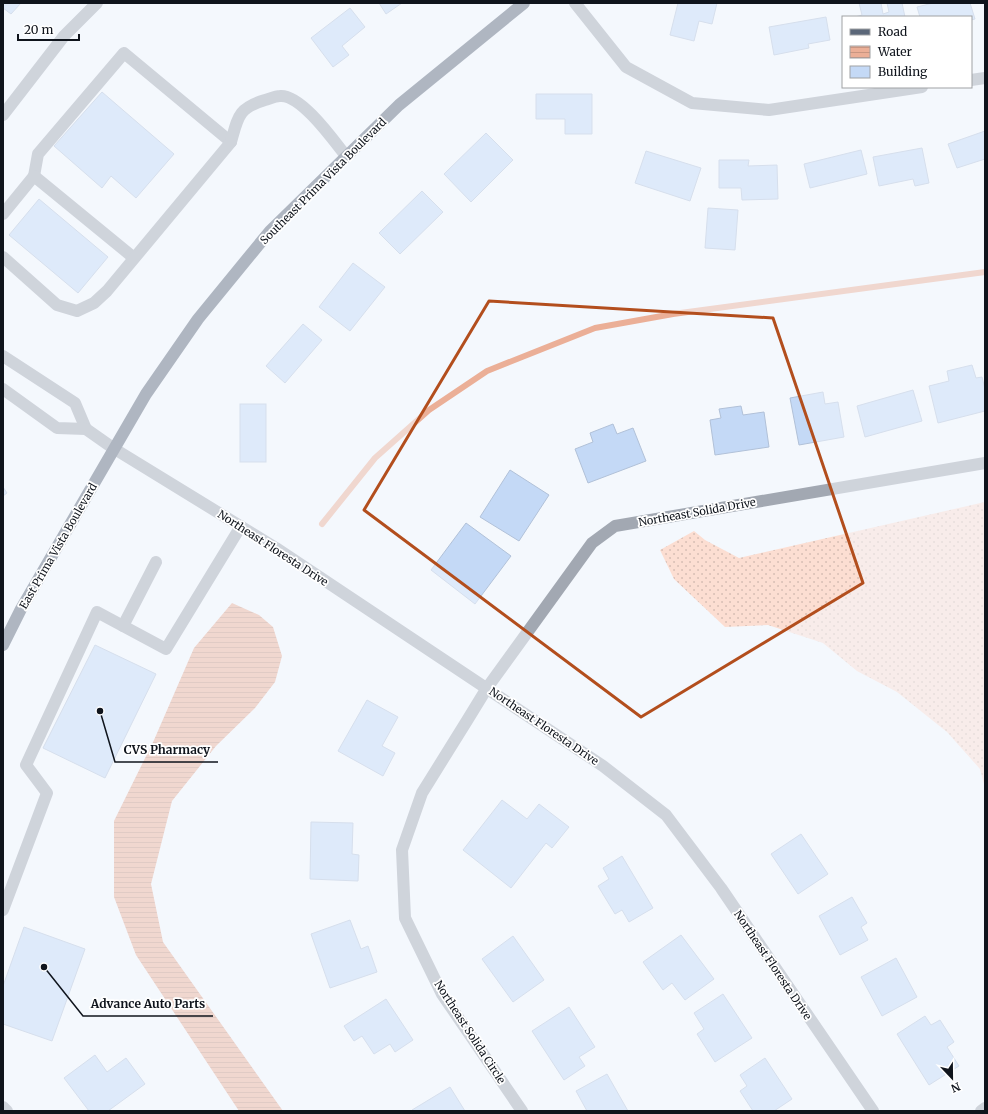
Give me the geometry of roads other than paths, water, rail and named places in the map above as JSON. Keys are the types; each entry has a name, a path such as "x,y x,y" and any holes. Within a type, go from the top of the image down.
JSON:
{"main road":[{"name":"Southeast Prima Vista Boulevard","path":"113,448 146,394 198,319 270,230 399,105 524,3"},
{"name":"East Prima Vista Boulevard","path":"3,645 21,609 113,448"}],"street":[{"path":"3,115 64,36 96,3"},
{"path":"575,3 626,67 692,103 769,110 915,88"},
{"path":"3,214 34,176 38,154 124,53 231,142"},
{"path":"972,80 985,78"},
{"path":"3,257 57,305 77,311 98,299 231,142 238,116 250,104 281,95 300,103 320,123 346,156"},
{"path":"34,176 134,258"},
{"path":"3,356 75,403 86,429 58,428 3,389"},
{"name":"Northeast Floresta Drive","path":"86,429 113,448 241,526 487,688 603,766 666,815 721,888 873,1111"},
{"name":"Northeast Solida Drive","path":"487,688 592,543 615,526 985,463"},
{"path":"3,910 7,884 46,792 26,765 97,612 166,649 241,526"},
{"path":"123,626 156,562"},
{"name":"Northeast Solida Circle","path":"487,688 422,793 402,850 406,918 442,994 522,1111"},
{"path":"3,1107 7,1111"},
{"path":"981,1111 985,1108"}],"water":[{"path":"232,603 259,615 273,627 282,656 275,682 255,708 216,746 172,801 151,884 163,942 283,1111 239,1111 136,955 114,897 114,821 154,740 194,648"}],"waterway":[{"path":"322,524 375,458 429,410 487,371 595,328 673,314 985,272"}],"place":[{"name":"CVS Pharmacy","path":"100,711"},
{"name":"Advance Auto Parts","path":"44,967"}]}
